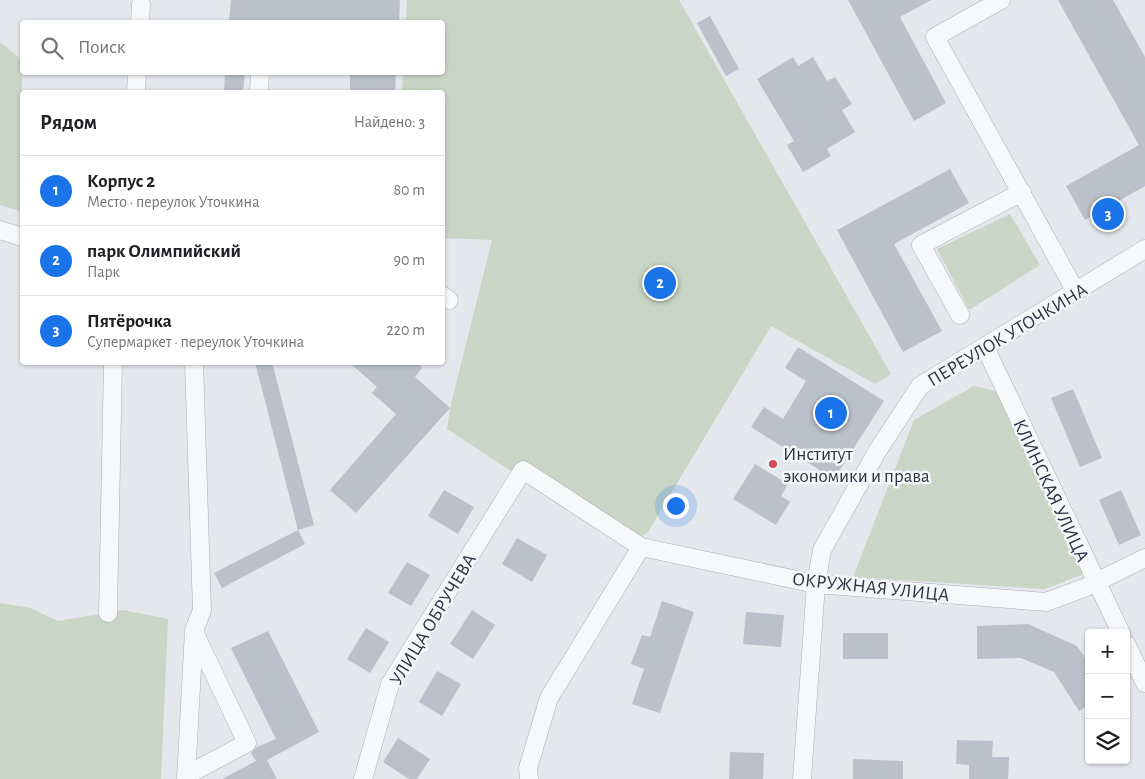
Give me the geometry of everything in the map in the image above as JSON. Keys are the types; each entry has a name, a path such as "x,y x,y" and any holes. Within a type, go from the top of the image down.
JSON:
{"street":[{"path":"1001,0 935,37 1076,292"},
{"path":"140,20 141,4"},
{"path":"136,90 137,75"},
{"path":"258,90 260,75"},
{"path":"960,315 921,245 1022,192"},
{"path":"0,230 20,236"},
{"name":"ПЕРЕУЛОК УТОЧКИНА","path":"802,779 816,584 822,550 878,450 920,386 1145,249"},
{"name":"КЛИНСКАЯ УЛИЦА","path":"985,347 1118,629"},
{"path":"108,613 113,365"},
{"path":"186,777 194,631 202,610 194,365"},
{"name":"ОКРУЖНАЯ УЛИЦА","path":"523,470 641,547 816,584 1046,602 1084,588 1145,558"},
{"name":"УЛИЦА ОБРУЧЕВА","path":"363,779 390,684 523,470"},
{"path":"529,779 528,768 549,698 641,547"},
{"path":"186,777 247,743 194,631"},
{"path":"1130,652 1145,682"}],"green space":[{"path":"407,0 679,0 891,374 875,384 771,326 648,532 627,547 447,429 450,408 492,240 445,238 445,90 402,90 403,75 445,75 445,20 406,20"},
{"path":"0,42 20,58 22,90 20,90 20,211 0,205"},
{"path":"1010,214 1040,265 969,310 937,249"},
{"path":"974,386 1013,395 1096,570 1044,589 853,577 914,420"},
{"path":"0,603 30,608 58,621 123,610 168,619 161,779 0,779"}],"building":[{"path":"231,0 400,0 399,20 229,20"},
{"path":"848,0 931,0 900,17 946,103 914,121"},
{"path":"1058,0 1113,0 1145,57 1145,186 1085,220 1066,186 1139,145"},
{"path":"710,16 739,69 726,76 697,23"},
{"path":"793,57 798,66 813,57 827,81 835,77 852,104 842,110 855,132 827,149 831,156 803,172 787,145 794,141 757,79"},
{"path":"225,75 245,75 243,90 224,90"},
{"path":"350,75 396,75 395,90 350,90"},
{"path":"950,169 969,203 894,244 942,331 903,352 837,230"},
{"path":"798,347 884,401 834,479 751,427 764,407 783,419 806,381 785,368"},
{"path":"256,365 273,365 314,525 298,530"},
{"path":"352,365 419,365 422,368 415,377 450,408 356,513 330,490 396,414 372,393 377,387"},
{"path":"1073,389 1102,458 1080,467 1051,398"},
{"path":"755,464 788,484 781,496 790,502 776,525 733,499"},
{"path":"444,490 474,507 458,534 428,516"},
{"path":"1121,490 1141,535 1119,545 1099,500"},
{"path":"298,530 305,544 222,588 214,573"},
{"path":"517,538 547,555 532,582 502,564"},
{"path":"407,562 430,575 411,606 388,593"},
{"path":"662,601 694,612 660,713 632,704 644,669 631,664 642,635 650,637"},
{"path":"472,610 495,625 473,659 450,644"},
{"path":"746,612 784,615 781,647 743,644"},
{"path":"1028,624 1077,646 1085,658 1085,707 1079,711 1054,672 1021,658 977,659 977,626"},
{"path":"366,628 389,642 370,673 347,659"},
{"path":"268,631 319,732 267,760 277,779 222,779 256,761 251,753 257,747 276,739 231,648"},
{"path":"843,633 888,633 888,659 843,659"},
{"path":"437,671 461,684 442,716 419,702"},
{"path":"398,738 430,759 417,779 409,779 383,762"},
{"path":"957,740 993,741 992,757 1009,757 1008,779 969,779 969,765 956,764"},
{"path":"730,752 764,753 763,779 729,779"},
{"path":"853,759 903,761 903,779 853,779"}],"place":[{"name":"Пятёрочка","path":"1108,214"},
{"name":"парк Олимпийский","path":"660,283"},
{"name":"Корпус 2","path":"831,413"},
{"name":"Институт экономики и права","path":"773,464"}]}
